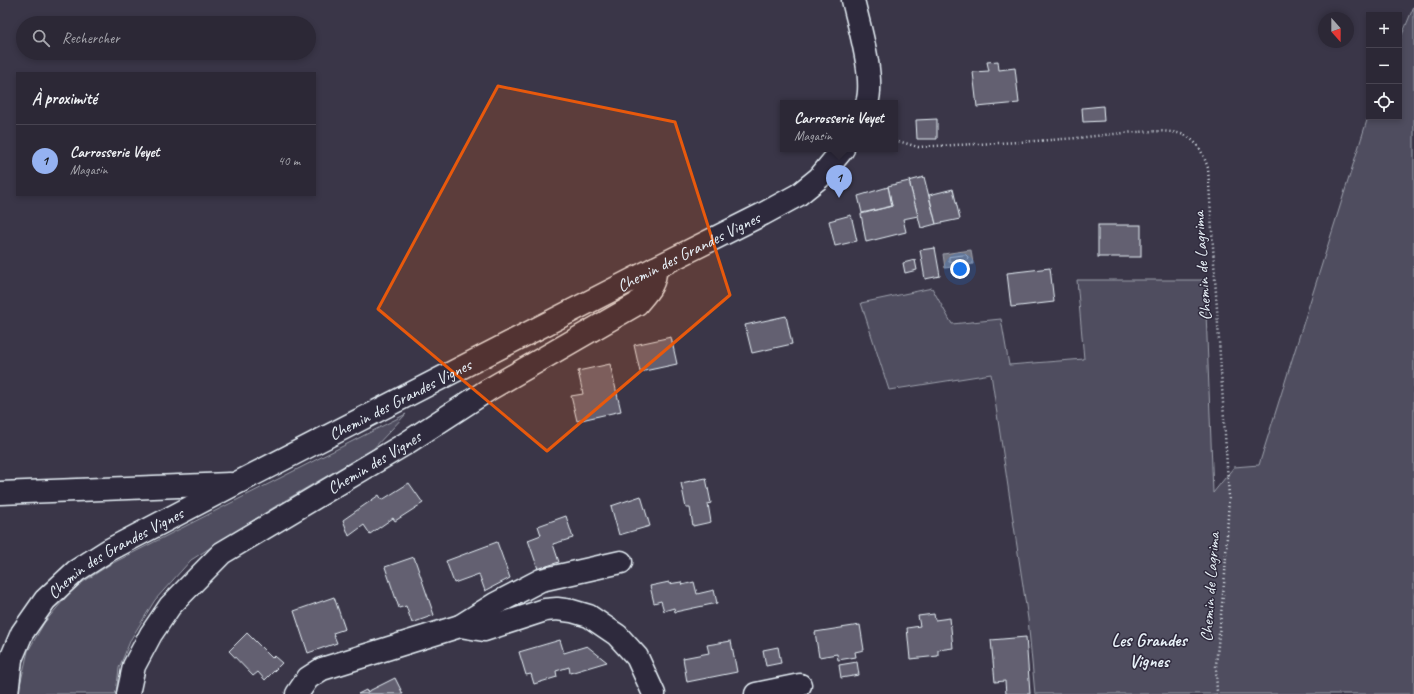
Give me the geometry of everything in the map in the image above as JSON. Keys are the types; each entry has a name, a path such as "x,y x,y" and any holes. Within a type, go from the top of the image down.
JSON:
{"street":[{"path":"853,0 868,76 867,100"},
{"name":"Chemin des Grandes Vignes","path":"7,694 11,660 22,633 50,595 76,571 109,550 235,484 798,195 819,178 841,152"},
{"name":"Chemin des Vignes","path":"128,694 134,666 151,634 170,606 222,553 372,464 488,390 637,304 650,289 656,278 655,268"},
{"path":"0,493 235,484"},
{"path":"297,694 308,678 322,669 460,626 495,604 541,580 621,562"},
{"path":"460,626 484,630 545,610 572,611 589,616 617,635 637,657 654,694"},
{"path":"756,694 800,685"}],"path":[{"name":"Chemin de Lagrima","path":"898,141 918,147 1063,139 1164,131 1184,135 1201,148 1208,176 1229,497 1225,574 1216,665 1217,694"}],"highlighted area":[{"path":"498,86 675,122 730,295 547,451 378,309"}],"shaded area":[{"path":"1414,6 1414,694 1035,694 1028,619 991,374 889,390 861,303 932,288 952,324 1001,319 1009,365 1084,359 1077,280 1207,280 1206,312 1213,493 1234,467 1259,465 1367,120 1402,120 1402,35"},
{"path":"406,414 373,449 279,504 191,560 155,600 131,639 119,668 116,694 18,694 28,651 44,623 74,588 109,565"}],"water":[{"path":"971,250 973,264 945,268 943,254"}],"building":[{"path":"998,61 999,70 1015,68 1019,103 977,107 973,72 989,71 987,62"},
{"path":"1103,106 1104,121 1083,122 1082,108"},
{"path":"937,119 937,139 917,139 916,120"},
{"path":"924,177 936,224 921,228 909,181"},
{"path":"909,181 918,216 903,219 906,232 866,242 861,214 892,206 888,186"},
{"path":"888,187 892,206 862,213 858,196"},
{"path":"953,189 960,219 936,224 929,195"},
{"path":"851,215 857,241 835,246 829,221"},
{"path":"1098,225 1141,225 1141,257 1098,257"},
{"path":"935,248 940,276 925,279 920,250"},
{"path":"915,260 917,270 905,273 903,263"},
{"path":"1050,268 1054,302 1011,307 1007,273"},
{"path":"786,316 792,344 752,353 745,325"},
{"path":"671,337 677,364 640,372 634,345"},
{"path":"610,364 621,411 577,421 571,396 583,394 578,371"},
{"path":"706,478 711,503 708,504 711,522 693,526 690,508 686,508 681,483"},
{"path":"409,483 423,503 395,521 393,518 370,534 364,525 349,536 343,520 379,495 382,500"},
{"path":"641,496 650,526 619,535 611,506"},
{"path":"566,516 573,538 553,544 559,562 538,569 528,540 541,535 538,526"},
{"path":"497,542 510,578 485,591 479,574 454,583 446,561"},
{"path":"414,557 434,615 412,623 406,606 399,608 385,567"},
{"path":"669,582 669,584 681,582 682,585 694,582 697,594 714,590 717,603 675,612 674,608 664,611 661,601 654,603 650,586"},
{"path":"334,597 345,629 333,633 337,643 308,653 294,611"},
{"path":"934,614 935,620 950,618 953,648 938,650 938,656 910,659 907,628 920,626 918,616"},
{"path":"860,625 864,650 855,652 856,657 838,660 837,654 819,657 815,632"},
{"path":"247,633 272,658 274,656 282,663 265,680 258,672 253,676 229,651"},
{"path":"1026,637 1030,694 1006,694 1005,681 995,682 991,640"},
{"path":"560,640 564,653 587,646 607,662 570,673 569,667 556,671 557,677 534,684 531,674 526,675 519,652"},
{"path":"731,641 737,672 687,682 683,658 709,653 707,645"},
{"path":"778,647 781,663 766,666 763,650"},
{"path":"857,662 859,675 841,678 839,665"},
{"path":"395,678 403,694 358,694 366,690 367,692"}],"place":[{"name":"Carrosserie Veyet","path":"839,198"}],"district":[{"name":"Les Grandes Vignes","path":"1149,650"}]}
